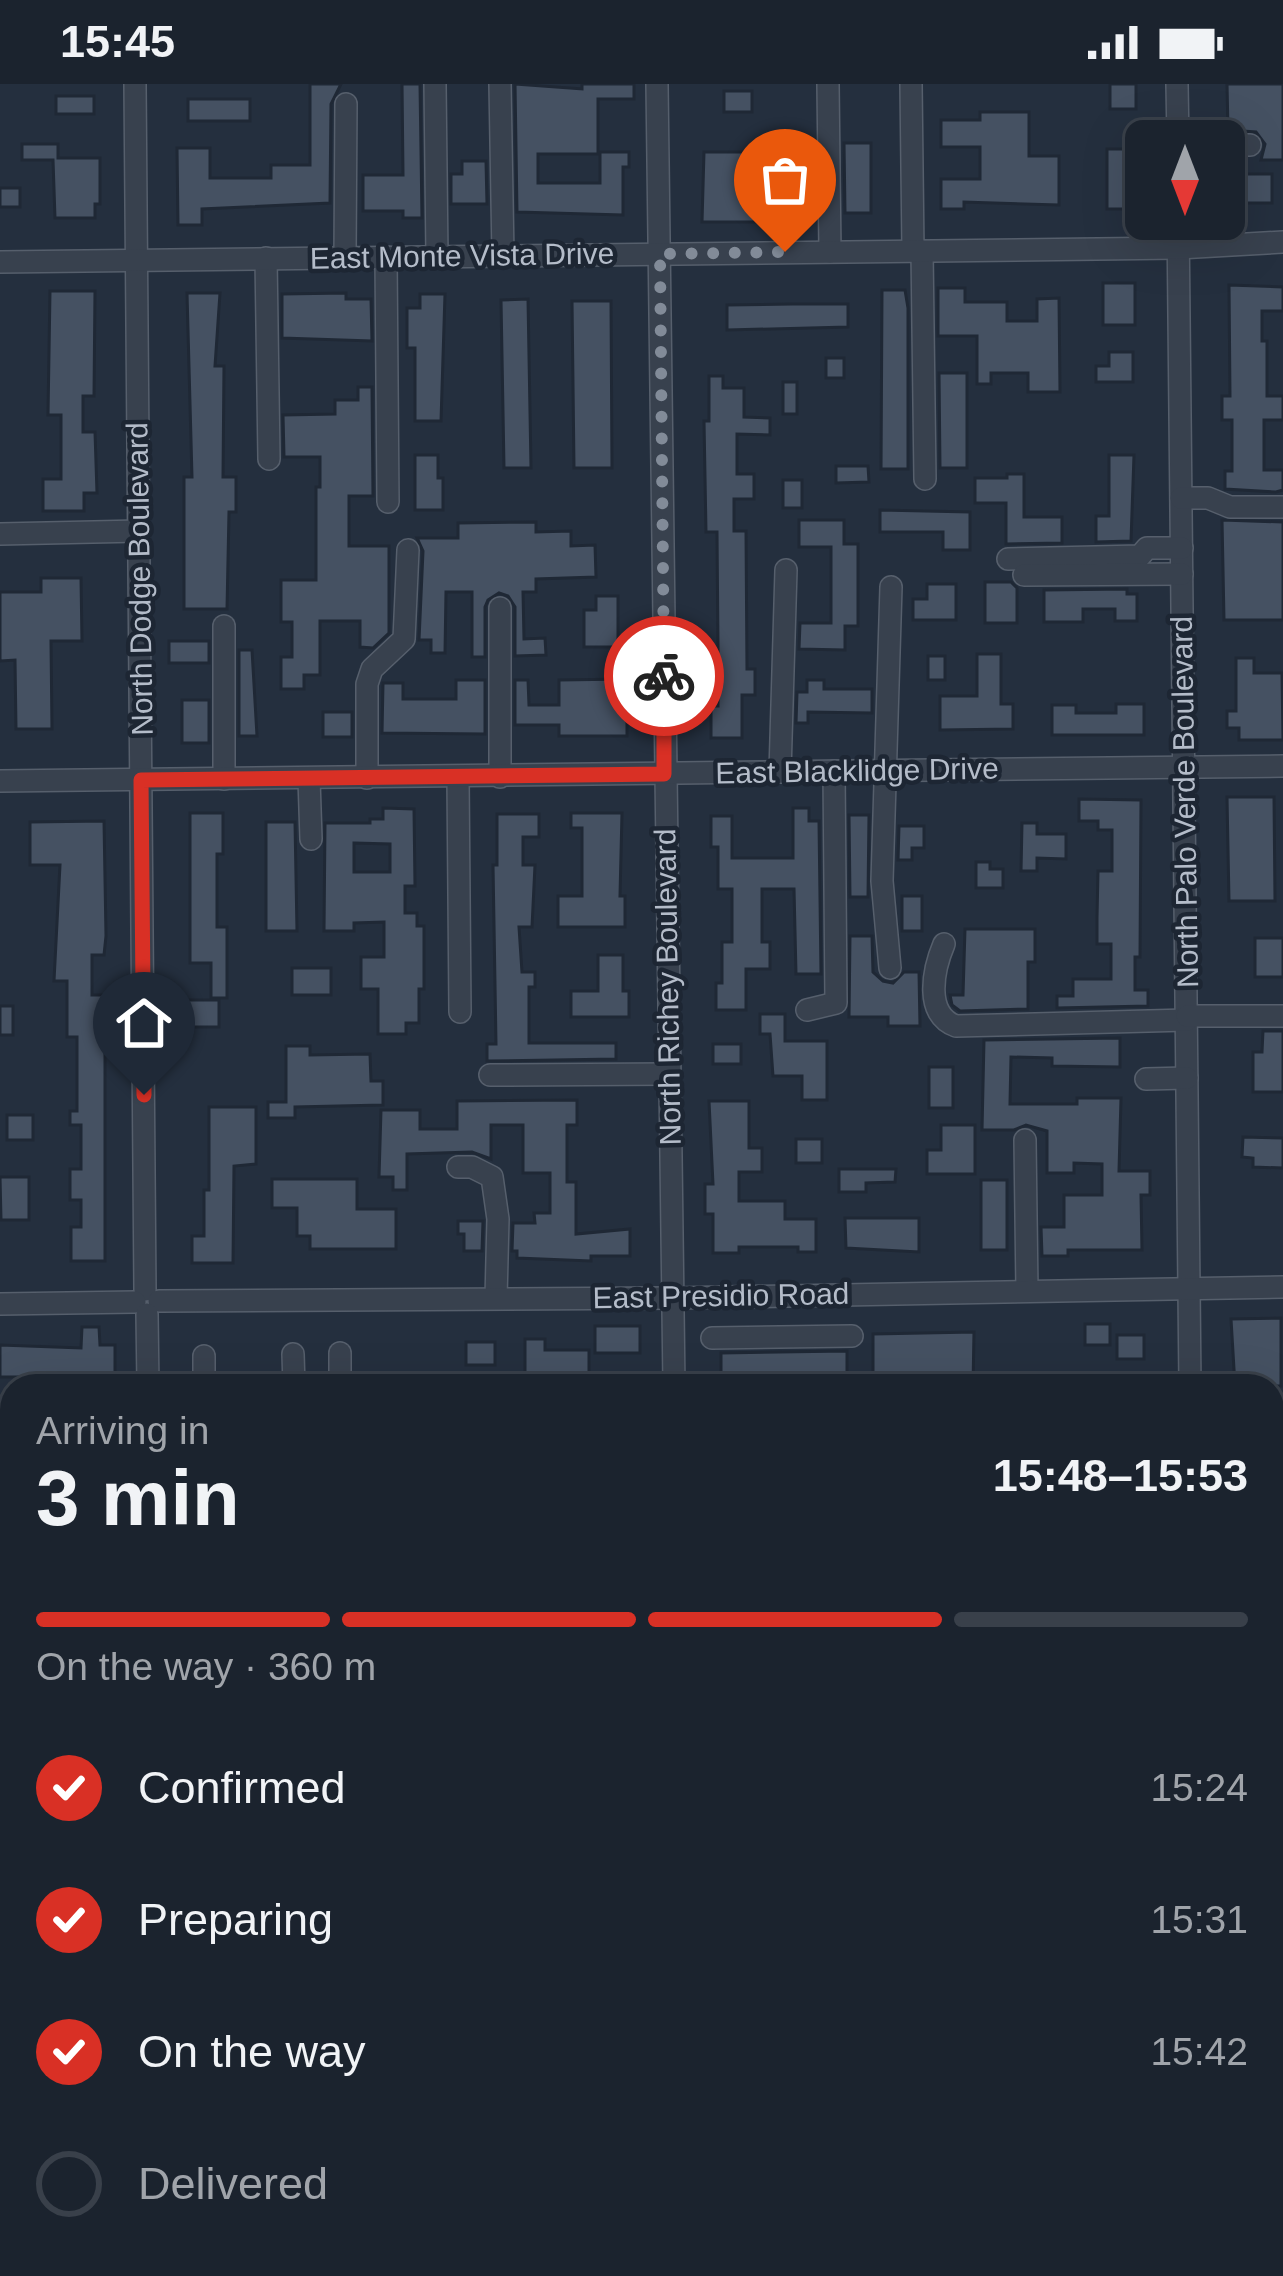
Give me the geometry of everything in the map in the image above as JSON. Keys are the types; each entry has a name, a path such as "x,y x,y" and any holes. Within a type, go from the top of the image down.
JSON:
{"street":[{"name":"North Dodge Boulevard","path":"135,84 148,1374"},
{"path":"435,84 437,256"},
{"path":"500,84 502,256"},
{"name":"North Richey Boulevard","path":"657,84 660,254 650,327 663,497 674,1374"},
{"path":"828,84 830,252"},
{"path":"911,84 925,478"},
{"path":"1177,84 1178,120"},
{"path":"345,257 346,104"},
{"path":"1245,146 1250,146"},
{"name":"North Palo Verde Boulevard","path":"1179,240 1190,1374"},
{"name":"East Monte Vista Drive","path":"0,262 1179,248 1283,242"},
{"path":"386,257 388,502"},
{"path":"266,258 268,459"},
{"path":"640,497 663,497"},
{"path":"1181,498 1208,498 1231,507 1283,506"},
{"path":"0,533 140,530"},
{"path":"1008,559 1140,556 1147,548 1182,548"},
{"path":"367,778 367,684 372,669 404,639 408,550"},
{"path":"780,772 786,570"},
{"path":"1024,575 1182,574"},
{"path":"890,968 882,881 891,586"},
{"path":"500,608 500,777"},
{"path":"224,626 224,779"},
{"name":"East Blacklidge Drive","path":"0,781 1283,766"},
{"path":"807,1010 836,1003 834,771"},
{"path":"458,778 460,1012"},
{"path":"309,779 311,839"},
{"path":"944,944 938,958 935,1012 941,1021 956,1026 1283,1016"},
{"path":"490,1075 669,1074"},
{"path":"1147,1079 1187,1078"},
{"path":"1025,1140 1027,1291"},
{"path":"458,1167 472,1167 492,1178 498,1219 496,1298"},
{"name":"East Presidio Road","path":"0,1304 1283,1287"},
{"path":"712,1338 853,1336"},
{"path":"340,1353 340,1374"},
{"path":"293,1354 294,1374"},
{"path":"204,1356 204,1374"}],"building":[{"path":"310,84 341,84 331,104 330,203 202,209 202,225 178,225 177,148 210,148 210,178 271,178 271,165 310,165"},
{"path":"402,84 420,84 422,218 403,218 403,211 363,211 363,175 403,175"},
{"path":"515,84 582,89 582,84 634,84 634,99 598,99 598,154 538,154 538,183 600,183 600,152 629,152 629,167 623,167 623,215 517,212"},
{"path":"1110,84 1136,84 1136,109 1110,109"},
{"path":"1227,84 1283,84 1283,160 1261,160 1265,144 1256,132 1245,131 1245,120 1228,120"},
{"path":"724,91 752,91 752,112 724,112"},
{"path":"56,96 94,96 94,114 56,114"},
{"path":"188,99 250,99 250,121 188,121"},
{"path":"980,112 1029,112 1029,156 1059,156 1059,205 964,202 964,209 941,209 941,179 980,179 980,147 941,147 941,120 980,120"},
{"path":"844,143 871,143 871,213 845,213"},
{"path":"22,144 58,144 58,158 100,158 100,204 95,204 95,218 55,218 53,160 22,160"},
{"path":"788,145 814,145 815,214 788,214"},
{"path":"1107,149 1125,149 1125,209 1107,209"},
{"path":"704,152 749,152 749,199 755,199 755,222 702,222"},
{"path":"462,161 486,161 487,204 451,204 451,174 462,174"},
{"path":"1245,174 1272,174 1272,203 1245,203"},
{"path":"0,188 20,188 20,207 0,207"},
{"path":"1103,283 1135,283 1135,325 1103,325"},
{"path":"1229,285 1283,287 1283,311 1262,311 1267,396 1283,396 1283,420 1264,420 1264,470 1283,470 1283,490 1276,492 1225,489 1225,471 1232,471 1232,420 1222,420 1222,396 1230,396"},
{"path":"938,288 965,288 965,302 1007,302 1007,321 1037,321 1037,299 1059,298 1060,392 1028,392 1028,373 991,373 991,384 977,384 977,336 938,336"},
{"path":"882,290 905,290 908,308 908,469 881,469"},
{"path":"50,291 95,291 94,396 83,396 83,432 95,432 97,493 84,493 84,511 43,511 43,479 61,479 61,415 48,415"},
{"path":"187,293 220,293 215,366 224,366 223,477 236,477 236,512 229,512 227,609 184,609 184,477 192,477"},
{"path":"346,293 346,299 371,299 372,341 282,338 282,294"},
{"path":"420,294 445,294 441,421 415,421 415,348 407,348 407,308 420,308"},
{"path":"528,299 531,468 504,468 501,300"},
{"path":"572,301 611,301 612,468 574,468"},
{"path":"848,304 848,327 727,330 727,305"},
{"path":"1109,352 1133,352 1133,382 1096,382 1096,366 1109,366"},
{"path":"826,358 844,358 844,378 826,378"},
{"path":"939,373 967,373 967,468 940,468"},
{"path":"709,376 723,376 723,388 744,388 744,417 770,418 770,435 737,434 737,474 754,474 754,499 734,499 734,531 746,531 747,669 755,669 755,695 742,695 742,738 711,738 711,706 718,706 718,648 717,532 706,532 704,421 709,421"},
{"path":"783,382 797,382 797,414 783,414"},
{"path":"358,387 372,387 373,496 349,496 349,546 389,546 389,633 373,648 360,647 360,621 320,621 320,675 304,675 304,689 281,689 281,657 292,657 292,622 281,622 281,580 316,580 316,487 320,487 320,457 284,457 283,415 335,414 335,400 358,400"},
{"path":"415,455 438,455 443,510 415,510"},
{"path":"1109,455 1134,455 1131,541 1096,542 1096,516 1109,516"},
{"path":"836,466 868,466 869,482 836,483"},
{"path":"1007,474 1024,474 1024,517 1062,517 1062,543 1006,544 1006,503 975,503 975,478 1007,478"},
{"path":"783,480 802,480 802,508 783,508"},
{"path":"880,510 970,512 970,550 943,550 943,532 880,532"},
{"path":"799,520 844,520 844,544 858,544 858,626 845,626 845,650 799,649 800,623 831,623 831,547 799,547"},
{"path":"1222,520 1283,522 1283,620 1224,620"},
{"path":"536,522 536,532 571,531 571,546 595,545 596,577 536,579 536,592 523,592 524,639 545,638 546,655 515,656 515,607 508,596 499,593 485,607 485,657 472,657 472,592 446,592 445,653 431,653 431,640 419,640 423,551 417,538 458,538 458,523"},
{"path":"41,578 81,578 82,641 51,641 52,729 16,729 15,660 0,661 0,592 41,592"},
{"path":"985,582 1011,582 1017,588 1017,623 985,623"},
{"path":"927,584 956,584 956,620 913,620 913,599 927,599"},
{"path":"1127,589 1127,594 1137,594 1137,621 1115,621 1115,609 1083,609 1083,622 1044,622 1044,590"},
{"path":"596,596 618,596 618,647 584,647 584,610 596,610"},
{"path":"169,641 209,641 209,663 169,663"},
{"path":"239,650 252,650 257,736 239,736"},
{"path":"977,654 1001,654 1001,704 1013,704 1013,729 940,730 940,696 977,696"},
{"path":"928,656 945,656 945,680 928,680"},
{"path":"1236,658 1254,658 1254,673 1282,673 1283,740 1239,740 1239,728 1227,728 1227,711 1236,711"},
{"path":"627,679 627,736 559,736 559,725 515,725 515,680 528,680 529,705 559,705 559,680"},
{"path":"456,680 485,680 485,734 382,733 383,683 403,683 403,699 456,699"},
{"path":"807,680 824,680 824,689 872,689 872,713 808,712 808,723 796,723 797,692 807,692"},
{"path":"182,700 209,700 209,743 182,743"},
{"path":"1116,704 1144,704 1144,735 1052,735 1052,705 1076,705 1076,713 1116,713"},
{"path":"323,712 352,712 352,737 323,737"},
{"path":"1227,797 1274,797 1275,901 1229,901"},
{"path":"1079,799 1141,800 1140,957 1135,957 1135,990 1148,990 1148,1006 1057,1008 1057,996 1073,996 1073,979 1111,979 1111,944 1097,944 1097,918 1098,871 1112,871 1112,830 1098,830 1098,821 1079,821"},
{"path":"383,808 414,809 415,886 405,886 405,913 417,913 417,926 424,926 424,989 419,989 419,1023 406,1023 406,1034 378,1034 378,989 361,989 361,957 384,957 384,922 354,923 354,931 324,931 325,823 383,819","holes":["354,843 390,844 390,872 354,872"]},
{"path":"793,808 809,808 809,821 819,821 821,974 796,974 794,889 762,889 762,942 770,942 770,969 746,969 746,1010 716,1010 716,983 722,983 722,942 732,942 732,889 718,889 718,847 711,847 711,816 732,816 732,858 793,858"},
{"path":"190,813 223,813 223,854 217,854 217,927 227,927 227,998 211,998 211,963 190,963"},
{"path":"571,813 622,813 620,896 625,896 625,927 558,927 558,896 582,896 582,828 571,828"},
{"path":"497,814 539,814 539,837 523,837 523,865 535,865 532,927 519,927 522,972 535,972 535,987 529,987 529,1043 616,1043 616,1059 487,1061 487,1044 496,1044 493,865 497,865"},
{"path":"849,815 869,815 868,897 850,897"},
{"path":"104,821 106,936 104,955 92,955 92,995 105,995 105,1261 71,1261 71,1227 81,1227 81,1200 70,1200 70,1169 81,1169 81,1125 70,1125 70,1111 77,1111 77,1037 67,1037 67,981 54,981 60,865 30,865 30,822"},
{"path":"266,822 295,822 297,931 266,931"},
{"path":"1022,823 1037,823 1037,834 1066,834 1066,859 1037,858 1037,871 1021,871"},
{"path":"899,826 924,826 924,848 912,848 912,860 898,860"},
{"path":"976,862 1003,869 1003,888 976,888"},
{"path":"902,896 922,896 922,931 902,931"},
{"path":"965,929 1035,929 1035,962 1028,962 1028,1009 960,1011 952,1005 950,995 963,995"},
{"path":"850,936 872,936 873,972 883,981 893,983 904,972 919,972 920,1026 888,1026 888,1017 849,1017"},
{"path":"1255,938 1283,938 1283,977 1255,977"},
{"path":"598,955 623,955 629,1017 571,1017 571,991 598,991"},
{"path":"292,968 331,968 331,995 292,995"},
{"path":"188,1000 219,1000 219,1027 188,1027"},
{"path":"0,1006 13,1006 13,1035 0,1035"},
{"path":"760,1014 785,1014 785,1041 827,1041 827,1100 802,1100 802,1076 773,1076 770,1034 760,1034"},
{"path":"1263,1031 1283,1031 1283,1092 1253,1092 1253,1052 1262,1052"},
{"path":"1120,1038 1120,1067 1052,1066 1052,1058 1011,1057 1010,1104 1077,1104 1077,1098 1121,1098 1119,1171 1150,1171 1150,1195 1141,1195 1142,1250 1068,1250 1068,1256 1042,1256 1041,1227 1064,1227 1064,1195 1102,1195 1102,1164 1074,1163 1074,1173 1047,1173 1047,1131 1026,1125 1014,1130 982,1130 984,1040"},
{"path":"713,1044 741,1044 741,1064 713,1064"},
{"path":"286,1046 310,1046 310,1055 370,1054 371,1081 383,1081 383,1105 295,1107 295,1118 268,1118 268,1102 286,1102"},
{"path":"929,1067 953,1067 953,1108 929,1108"},
{"path":"577,1100 577,1125 567,1125 567,1182 576,1182 576,1234 630,1229 630,1256 591,1256 591,1261 517,1258 517,1251 512,1251 513,1223 535,1223 534,1213 550,1213 550,1173 523,1173 523,1125 491,1125 491,1159 472,1152 407,1154 407,1190 393,1190 393,1177 379,1177 381,1110 420,1110 420,1129 457,1129 457,1101"},
{"path":"709,1101 749,1101 749,1148 762,1148 762,1172 739,1172 739,1201 785,1201 785,1219 816,1219 816,1252 798,1252 798,1247 739,1247 739,1253 713,1253 713,1214 705,1214 705,1184 713,1184"},
{"path":"209,1107 256,1107 256,1164 234,1166 233,1263 192,1263 192,1236 204,1236"},
{"path":"7,1115 33,1115 33,1140 7,1140"},
{"path":"941,1125 975,1125 975,1174 927,1174 927,1150 941,1150"},
{"path":"1243,1137 1283,1138 1283,1168 1253,1167 1253,1158 1242,1157"},
{"path":"796,1139 822,1139 822,1163 796,1163"},
{"path":"839,1169 896,1169 895,1182 866,1183 866,1192 839,1192"},
{"path":"0,1177 29,1177 29,1220 1,1220"},
{"path":"272,1179 357,1179 357,1209 396,1209 396,1249 310,1249 310,1236 297,1236 297,1208 272,1208"},
{"path":"981,1180 1007,1180 1007,1250 981,1250"},
{"path":"845,1218 919,1218 919,1252 846,1248"},
{"path":"458,1221 483,1221 482,1251 464,1251"},
{"path":"1281,1318 1281,1374 1234,1374 1231,1319"},
{"path":"1085,1324 1110,1324 1110,1345 1085,1345"},
{"path":"595,1326 640,1326 640,1353 595,1353"},
{"path":"82,1327 99,1327 100,1345 115,1345 115,1374 0,1374 0,1345 81,1348"},
{"path":"974,1332 973,1374 873,1374 873,1334"},
{"path":"1117,1335 1144,1335 1144,1359 1117,1359"},
{"path":"525,1339 545,1339 545,1350 589,1350 589,1374 525,1374"},
{"path":"466,1342 495,1342 495,1365 466,1365"},
{"path":"847,1351 847,1374 721,1374 721,1353"}],"way so far":[{"path":"664,676 660,254 785,252"}],"route":[{"path":"144,1095 141,780 664,774 664,676"}]}
